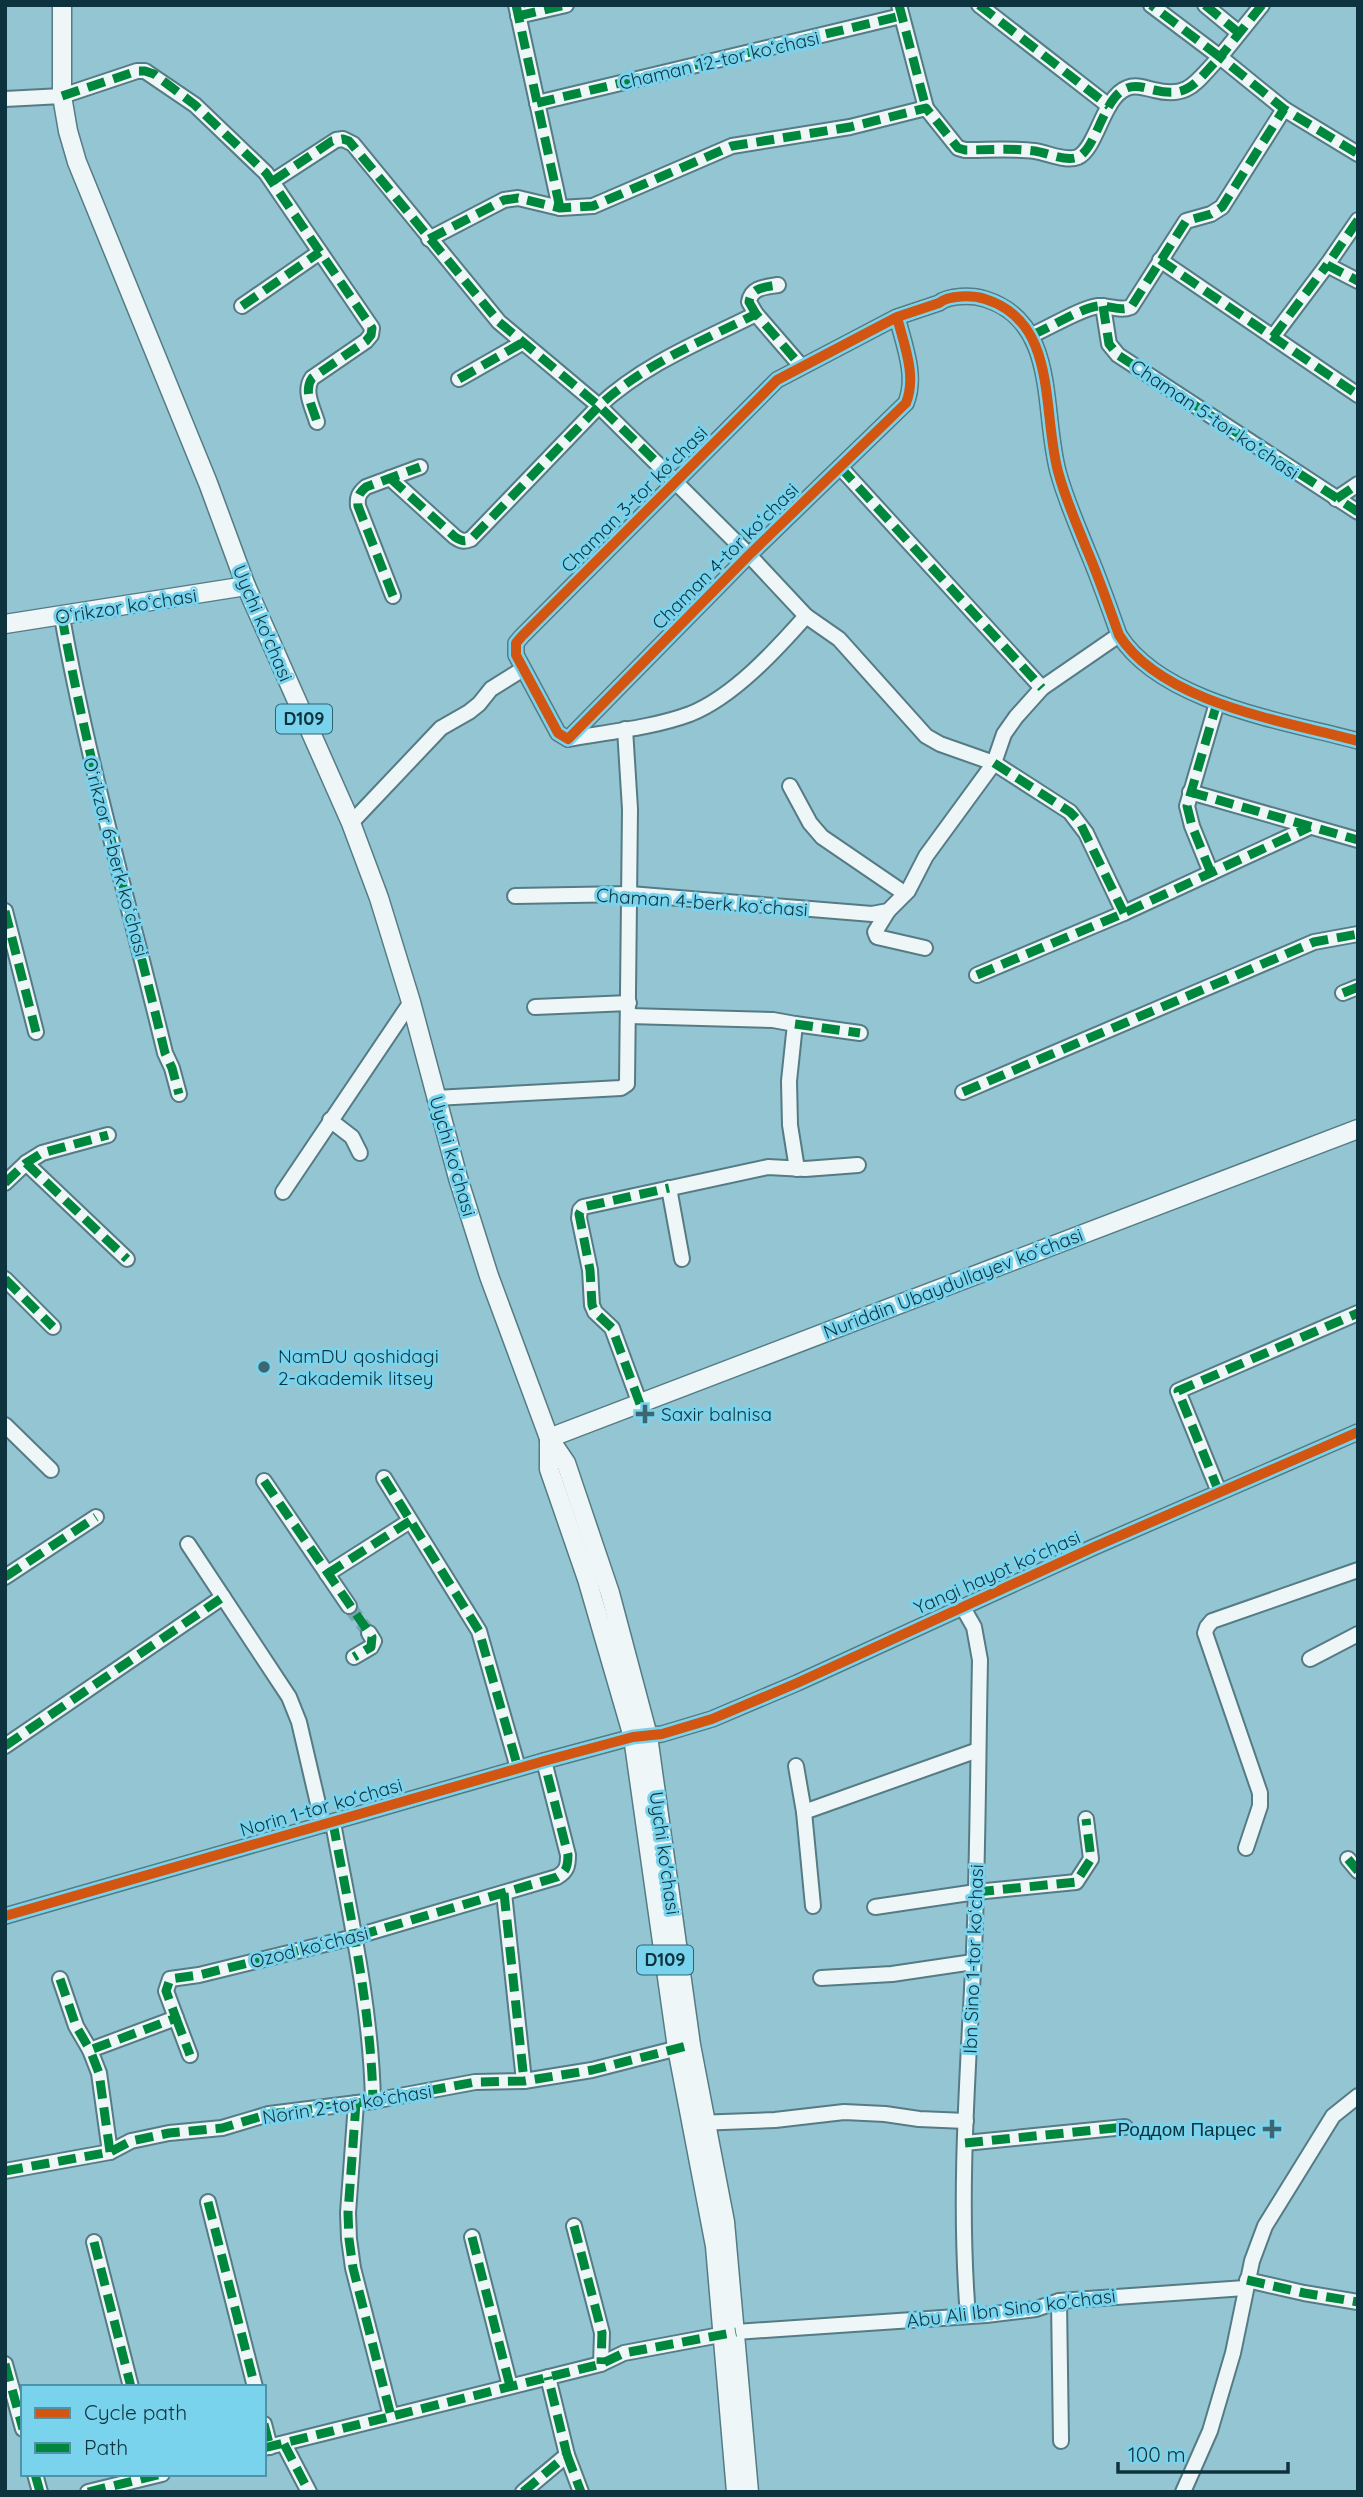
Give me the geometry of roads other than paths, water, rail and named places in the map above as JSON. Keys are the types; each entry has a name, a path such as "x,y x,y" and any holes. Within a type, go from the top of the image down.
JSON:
{"main road":[{"name":"Uychi ko'chasi","path":"62,5 62,96 77,162 208,484 246,586 351,823 379,898 411,1002 435,1098 489,1276 549,1438 566,1463 610,1593 640,1737 684,2046 698,2122 724,2221 736,2492"},
{"name":"Oʻrikzor koʻchasi","path":"5,624 246,586"},
{"name":"Nuriddin Ubaydullayev koʻchasi","path":"549,1438 1358,1129"},
{"name":"Uychi ko'chasi","path":"729,2334 749,2492"}],"street":[{"path":"560,208 517,11 566,5"},
{"path":"979,5 1109,106"},
{"path":"1152,5 1284,109 1358,154"},
{"path":"1205,5 1239,33"},
{"path":"900,11 926,108 953,145 965,150 1034,151 1069,158 1081,155 1117,95 1132,86 1171,95 1180,93 1220,57 1262,5"},
{"name":"Chaman 12-tor koʻchasi","path":"537,103 900,11"},
{"path":"5,99 62,96 137,71 149,72 195,105 266,173 372,327 371,335 366,341 312,378 309,383 309,396 317,422"},
{"path":"429,239 504,200 518,198 560,208 584,208 732,146 850,127 926,108"},
{"path":"1284,109 1222,207 1211,214 1186,221 1131,307 1092,308 1032,335 1042,366 1058,474 1119,635 1130,651 1165,679 1217,703 1358,741"},
{"name":"Chaman 4-tor koʻchasi","path":"273,181 332,141 349,141 499,322 599,406 750,555 806,616 848,647 926,736 940,744 994,762 1070,812 1079,821 1124,913"},
{"path":"1273,337 1358,220"},
{"path":"242,306 320,252"},
{"path":"1160,260 1358,395"},
{"path":"1327,265 1358,282"},
{"path":"778,285 756,289 749,302 756,314 801,366"},
{"name":"Chaman 3-tor koʻchasi","path":"523,669 515,649 522,636 777,380 816,361 845,342 897,317 944,299 972,296 990,300 1010,311 1032,335"},
{"name":"Chaman 5-tor koʻchasi","path":"1103,306 1109,344 1118,355 1358,512"},
{"path":"390,478 454,537 460,541 471,539 619,388 645,369 756,314"},
{"name":"Chaman 4-tor koʻchasi","path":"568,738 906,403 912,390 911,375 897,317"},
{"path":"459,379 522,343"},
{"path":"393,596 357,498 366,486 420,467"},
{"path":"840,467 1042,688"},
{"path":"1336,499 1358,484"},
{"path":"351,823 441,728 469,712 491,689 523,669 558,733 568,738 625,729 690,714 712,702 773,654 806,616"},
{"name":"Oʻrikzor 6-berk koʻchasi","path":"62,617 91,765 165,1053 173,1069 179,1094"},
{"path":"925,948 877,937 875,932 888,911 912,886 926,856 994,762 1004,734 1016,717 1042,688 1119,635"},
{"path":"1211,873 1188,814 1187,800 1217,703"},
{"path":"435,1098 625,1087 629,1080 630,809 625,729"},
{"path":"790,786 810,823 822,837 904,894"},
{"path":"1190,792 1358,840"},
{"path":"976,975 1124,913 1310,827"},
{"name":"Chaman 4-berk koʻchasi","path":"515,896 630,894 872,914 888,911"},
{"path":"5,911 36,1032"},
{"path":"963,1092 1314,942 1358,934"},
{"path":"1343,993 1358,987"},
{"path":"283,1192 411,1002"},
{"path":"535,1007 629,1010 773,1020 860,1033"},
{"path":"795,1024 789,1082 790,1125 797,1169"},
{"path":"330,1120 352,1137 360,1153"},
{"path":"5,1183 26,1163 43,1153 108,1135"},
{"path":"26,1163 127,1259"},
{"path":"640,1404 612,1328 595,1312 592,1305 590,1270 579,1213 583,1207 768,1167 797,1169 858,1165"},
{"path":"670,1188 682,1259"},
{"path":"5,1279 53,1327"},
{"path":"1219,1492 1178,1391 1358,1313"},
{"path":"5,1425 51,1470"},
{"name":"Yangi hayot koʻchasi","path":"640,1737 712,1719 746,1705 962,1606 1358,1432"},
{"path":"384,1478 479,1631 518,1769"},
{"path":"264,1481 349,1606"},
{"path":"5,1577 96,1517"},
{"path":"327,1574 410,1521"},
{"path":"188,1545 289,1697 299,1722 328,1824 362,1970 373,2101"},
{"path":"1246,1848 1260,1806 1260,1793 1205,1633 1207,1627 1212,1621 1358,1570"},
{"path":"5,1746 223,1597"},
{"name":"Ibn Sino 1-tor koʻchasi","path":"962,1606 974,1627 980,1660 976,1892 965,2143 964,2262 968,2316"},
{"path":"354,1657 372,1647 374,1641 369,1633"},
{"path":"1310,1658 1358,1634"},
{"name":"Norin 1-tor koʻchasi","path":"5,1916 544,1761 640,1737"},
{"path":"804,1812 978,1750"},
{"name":"Ozod koʻchasi","path":"176,2018 166,1990 170,1979 198,1975 355,1937 558,1877 568,1866 568,1855 544,1761"},
{"path":"796,1766 804,1812 813,1906"},
{"path":"876,1907 976,1892 1076,1882 1082,1877 1091,1859 1086,1819"},
{"path":"504,1893 524,2081"},
{"path":"821,1978 892,1975 973,1962"},
{"path":"60,1979 76,2026 99,2073 110,2152"},
{"path":"90,2050 176,2018 190,2055"},
{"name":"Norin 2-tor koʻchasi","path":"5,2171 110,2152 131,2141 222,2128 269,2115 373,2101 475,2082 524,2081 592,2070 684,2046"},
{"path":"1183,2492 1210,2431 1233,2353 1246,2284 1258,2242 1274,2210 1333,2116 1358,2096"},
{"path":"356,2103 348,2213 349,2239 355,2277 391,2416"},
{"path":"698,2122 775,2120 844,2112 966,2120"},
{"path":"965,2143 1125,2127"},
{"path":"208,2202 254,2385"},
{"path":"574,2225 602,2333 601,2364"},
{"path":"472,2237 510,2386"},
{"path":"94,2242 130,2385"},
{"name":"Abu Ali Ibn Sino ko'chasi","path":"273,2446 601,2364 624,2353 729,2334 968,2316 1036,2309 1059,2301 1246,2284 1358,2302"},
{"path":"1059,2301 1061,2441"},
{"path":"5,2364 21,2422"},
{"path":"548,2377 567,2455 581,2492"},
{"path":"266,2429 273,2446 309,2492"},
{"path":"523,2492 567,2455"},
{"path":"88,2492 153,2476"}],"tunnel":[{"path":"349,1606 369,1633"}],"place":[{"name":"NamDU qoshidagi 2-akademik litsey","path":"264,1367"},
{"name":"Saxir balnisa","path":"645,1414"},
{"name":"Роддом Парцес","path":"1272,2129"}]}
